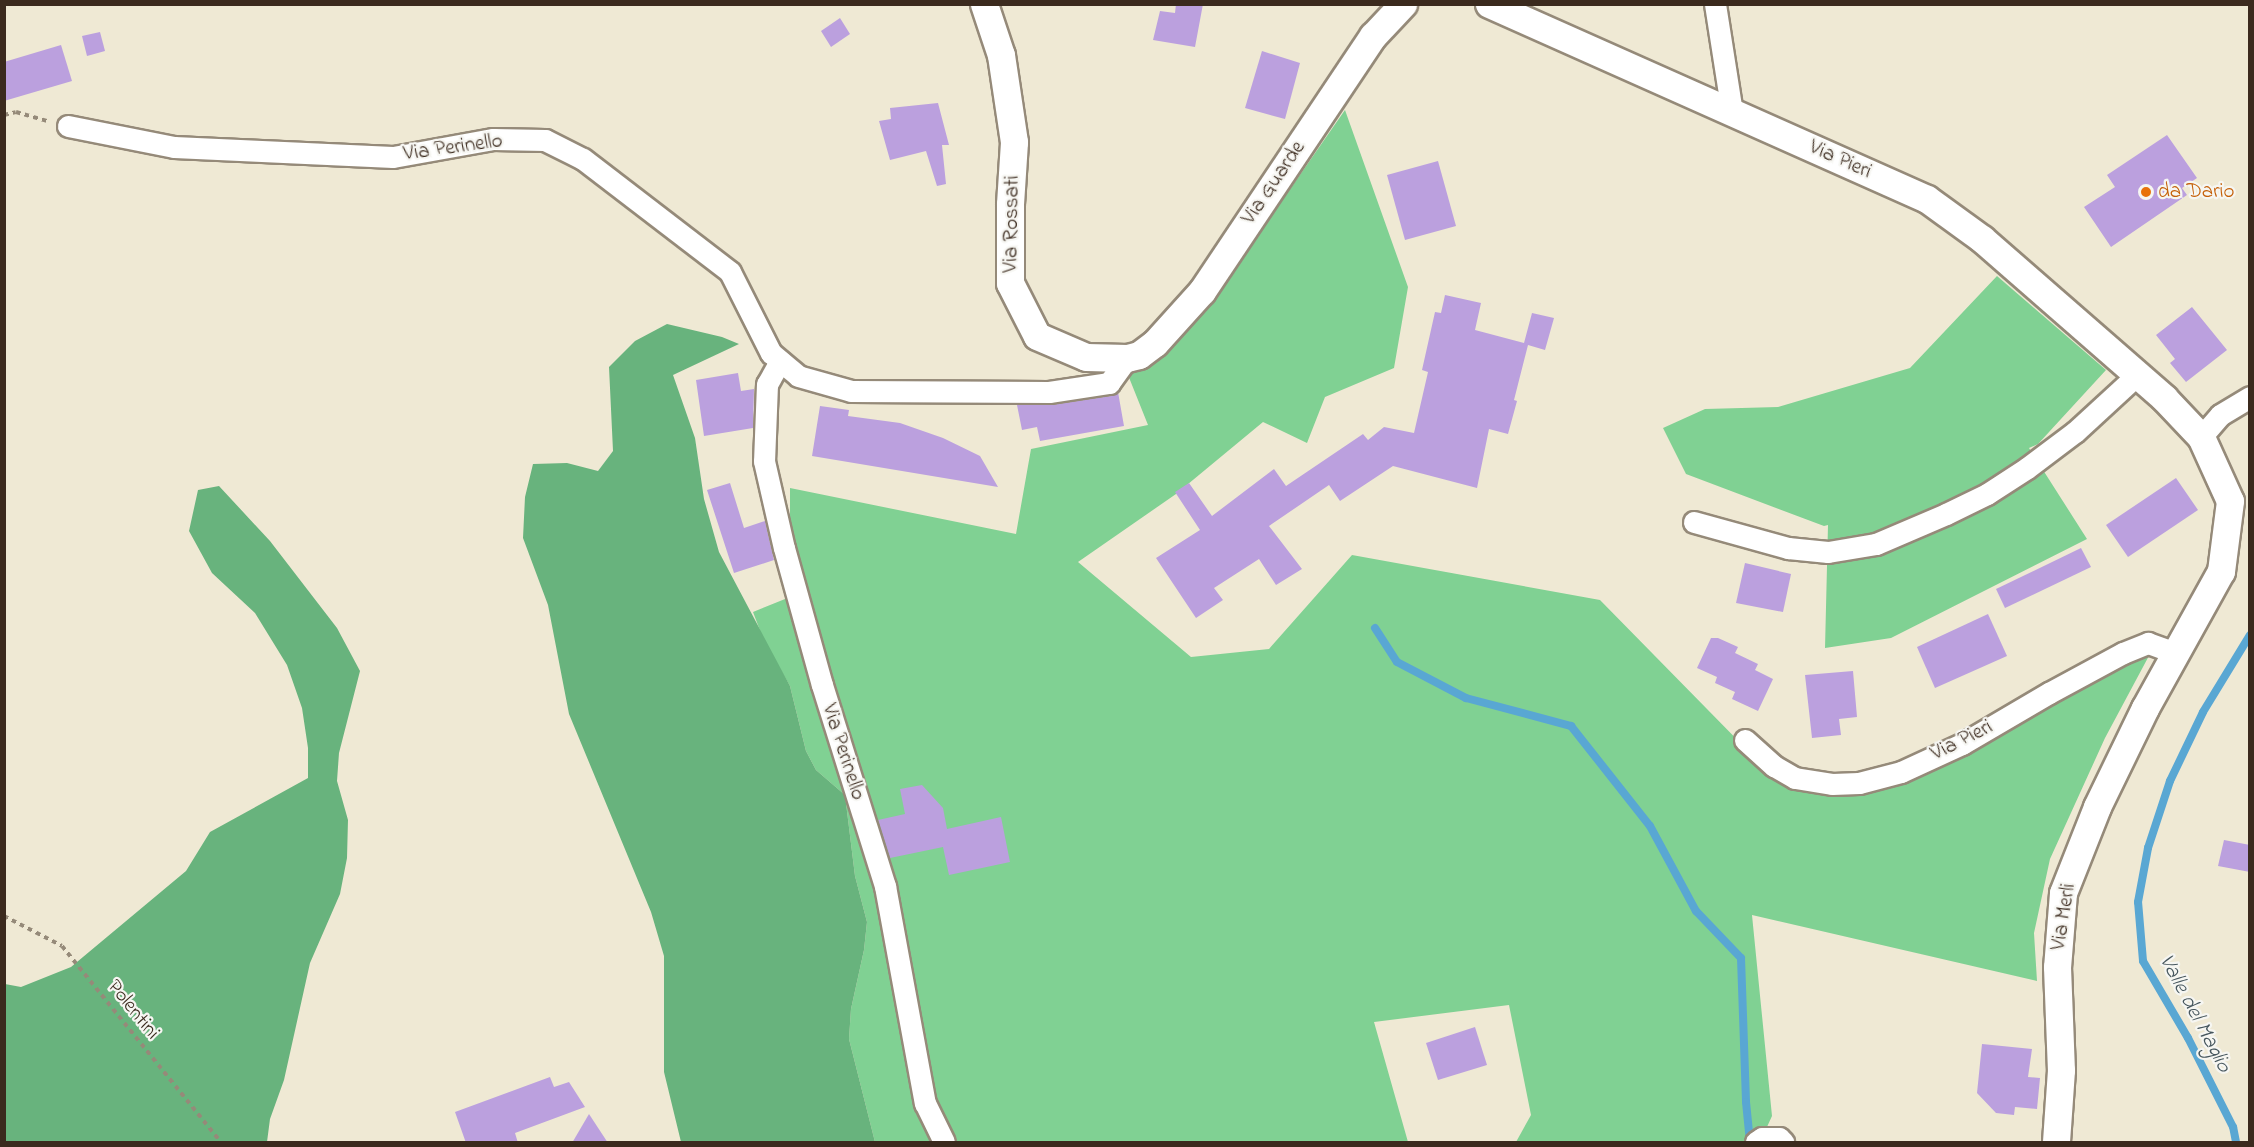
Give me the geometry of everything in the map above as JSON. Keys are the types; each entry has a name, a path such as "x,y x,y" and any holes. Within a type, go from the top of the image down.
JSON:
{"street":[{"name":"Via Rossati","path":"984,4 1001,55 1014,142 1010,204 1010,283 1037,336 1086,357 1133,357"},
{"name":"Via Guarde","path":"1133,357 1155,343 1202,291 1372,36 1402,4"},
{"path":"1715,4 1732,112"},
{"name":"Via Pieri","path":"1495,7 1927,199 1982,239 2138,375 2201,437 2230,501 2221,571 2145,708"},
{"name":"Via Perinello","path":"68,126 174,147 381,156 493,139 545,140 583,159 730,272 771,353 798,376 850,391 1049,392 1109,383 1133,357"},
{"name":"Via Perinello","path":"780,361 767,384 764,461 784,548 822,685 885,886 925,1103 944,1143"},
{"path":"1694,522 1788,548 1828,552 1876,544 1967,504 2027,468 2075,432 2138,375"},
{"path":"2201,437 2220,415 2250,397"},
{"name":"Via Pieri","path":"1745,740 1774,766 1795,778 1832,784 1859,783 1901,771 1962,744 2123,653 2148,643 2175,653"},
{"name":"Via Merli","path":"2056,1143 2061,1070 2057,967 2063,893 2097,807 2145,708"},
{"path":"1759,1140 1779,1138 1783,1143"}],"path":[{"path":"4,115 16,112 68,126"},
{"name":"Polentini","path":"4,916 62,946 220,1143"}],"green space":[{"path":"1345,110 1408,287 1394,368 1325,397 1307,443 1263,422 1176,494 1078,562 1191,657 1269,649 1352,555 1600,600 1760,763 1868,784 2032,700 2151,652 2105,738 2050,859 2034,933 2037,981 1752,915 1772,1116 1761,1140 1756,1142 1516,1142 1531,1115 1509,1005 1374,1022 1408,1142 875,1142 849,1039 851,1009 864,950 867,922 855,876 845,795 816,770 806,751 790,686 764,641 753,612 790,597 790,488 1016,534 1031,449 1148,425 1128,375 1162,356 1187,332 1231,274"},
{"path":"1997,276 2106,370 2038,444 2029,448 2087,539 1891,638 1825,648 1828,525 1824,526 1686,474 1663,428 1705,409 1778,407 1910,368"},
{"path":"667,324 722,337 739,344 673,375 695,438 704,499 719,552 790,686 806,751 816,770 845,795 855,876 867,922 864,950 851,1009 849,1039 875,1142 681,1142 664,1072 664,956 651,912 569,714 548,605 523,538 525,497 533,464 567,463 598,471 613,451 609,367 635,341"},
{"path":"219,486 270,541 337,628 360,671 339,753 337,781 348,820 347,858 340,894 310,963 284,1080 270,1119 267,1142 5,1142 5,984 21,987 71,967 186,871 210,832 308,778 308,748 302,708 287,665 255,613 212,573 189,531 198,490"}],"building":[{"path":"1176,4 1203,4 1195,47 1153,40 1160,11 1175,13"},
{"path":"840,18 850,34 831,47 821,31"},
{"path":"100,32 105,51 87,56 82,36"},
{"path":"61,45 72,81 4,101 4,62"},
{"path":"1262,51 1300,63 1285,119 1245,108"},
{"path":"938,103 949,145 942,145 946,184 937,186 926,151 890,160 879,121 891,119 890,108"},
{"name":"da Dario","path":"2167,135 2197,178 2182,188 2187,195 2111,247 2084,207 2115,187 2107,175"},
{"path":"1438,161 1456,226 1405,240 1387,175"},
{"path":"1445,295 1481,303 1475,330 1524,343 1532,313 1554,318 1545,350 1528,345 1508,434 1489,429 1477,488 1393,466 1340,501 1329,485 1269,526 1302,569 1276,585 1259,559 1214,588 1223,600 1196,618 1156,558 1200,530 1175,492 1189,483 1212,516 1274,469 1286,486 1363,434 1368,440 1384,427 1414,433 1428,372 1422,370 1435,312 1441,313"},
{"path":"2192,307 2227,350 2186,382 2170,363 2175,359 2156,335"},
{"path":"738,373 741,391 754,389 753,428 704,436 696,380"},
{"path":"1118,392 1124,426 1040,441 1037,427 1022,430 1017,405 1051,405 1111,396"},
{"path":"820,406 849,410 848,416 900,423 943,438 980,456 998,487 812,456"},
{"path":"2176,478 2198,510 2128,557 2106,525"},
{"path":"730,483 744,528 765,521 774,560 734,573 707,490"},
{"path":"2081,548 2091,567 2005,608 1996,589"},
{"path":"1745,563 1791,574 1783,612 1736,603"},
{"path":"1988,614 2007,656 1935,688 1917,647"},
{"path":"1711,638 1718,638 1738,647 1735,653 1758,664 1755,670 1773,679 1758,711 1732,699 1735,692 1715,683 1717,677 1697,668"},
{"path":"1853,671 1857,717 1839,719 1841,735 1812,738 1805,675"},
{"path":"922,785 943,808 947,829 1001,817 1010,862 949,875 943,847 890,858 878,820 905,814 900,789"},
{"path":"2224,840 2250,845 2250,872 2218,866"},
{"path":"1475,1027 1487,1065 1438,1080 1426,1043"},
{"path":"1982,1044 2032,1049 2028,1077 2040,1078 2037,1109 2015,1107 2014,1115 1996,1113 1977,1093"},
{"path":"550,1077 554,1087 569,1082 585,1107 515,1133 518,1143 466,1143 455,1112"},
{"path":"589,1114 608,1143 572,1143"}],"waterway":[{"path":"1375,628 1397,662 1466,698 1571,726 1650,826 1696,911 1741,958 1746,1102 1750,1142"},
{"name":"Valle del Maglio","path":"2236,1142 2233,1127 2188,1038 2143,961 2138,902 2148,848 2170,781 2203,712 2250,635"}],"place":[{"name":"da Dario","path":"2146,192"}]}
